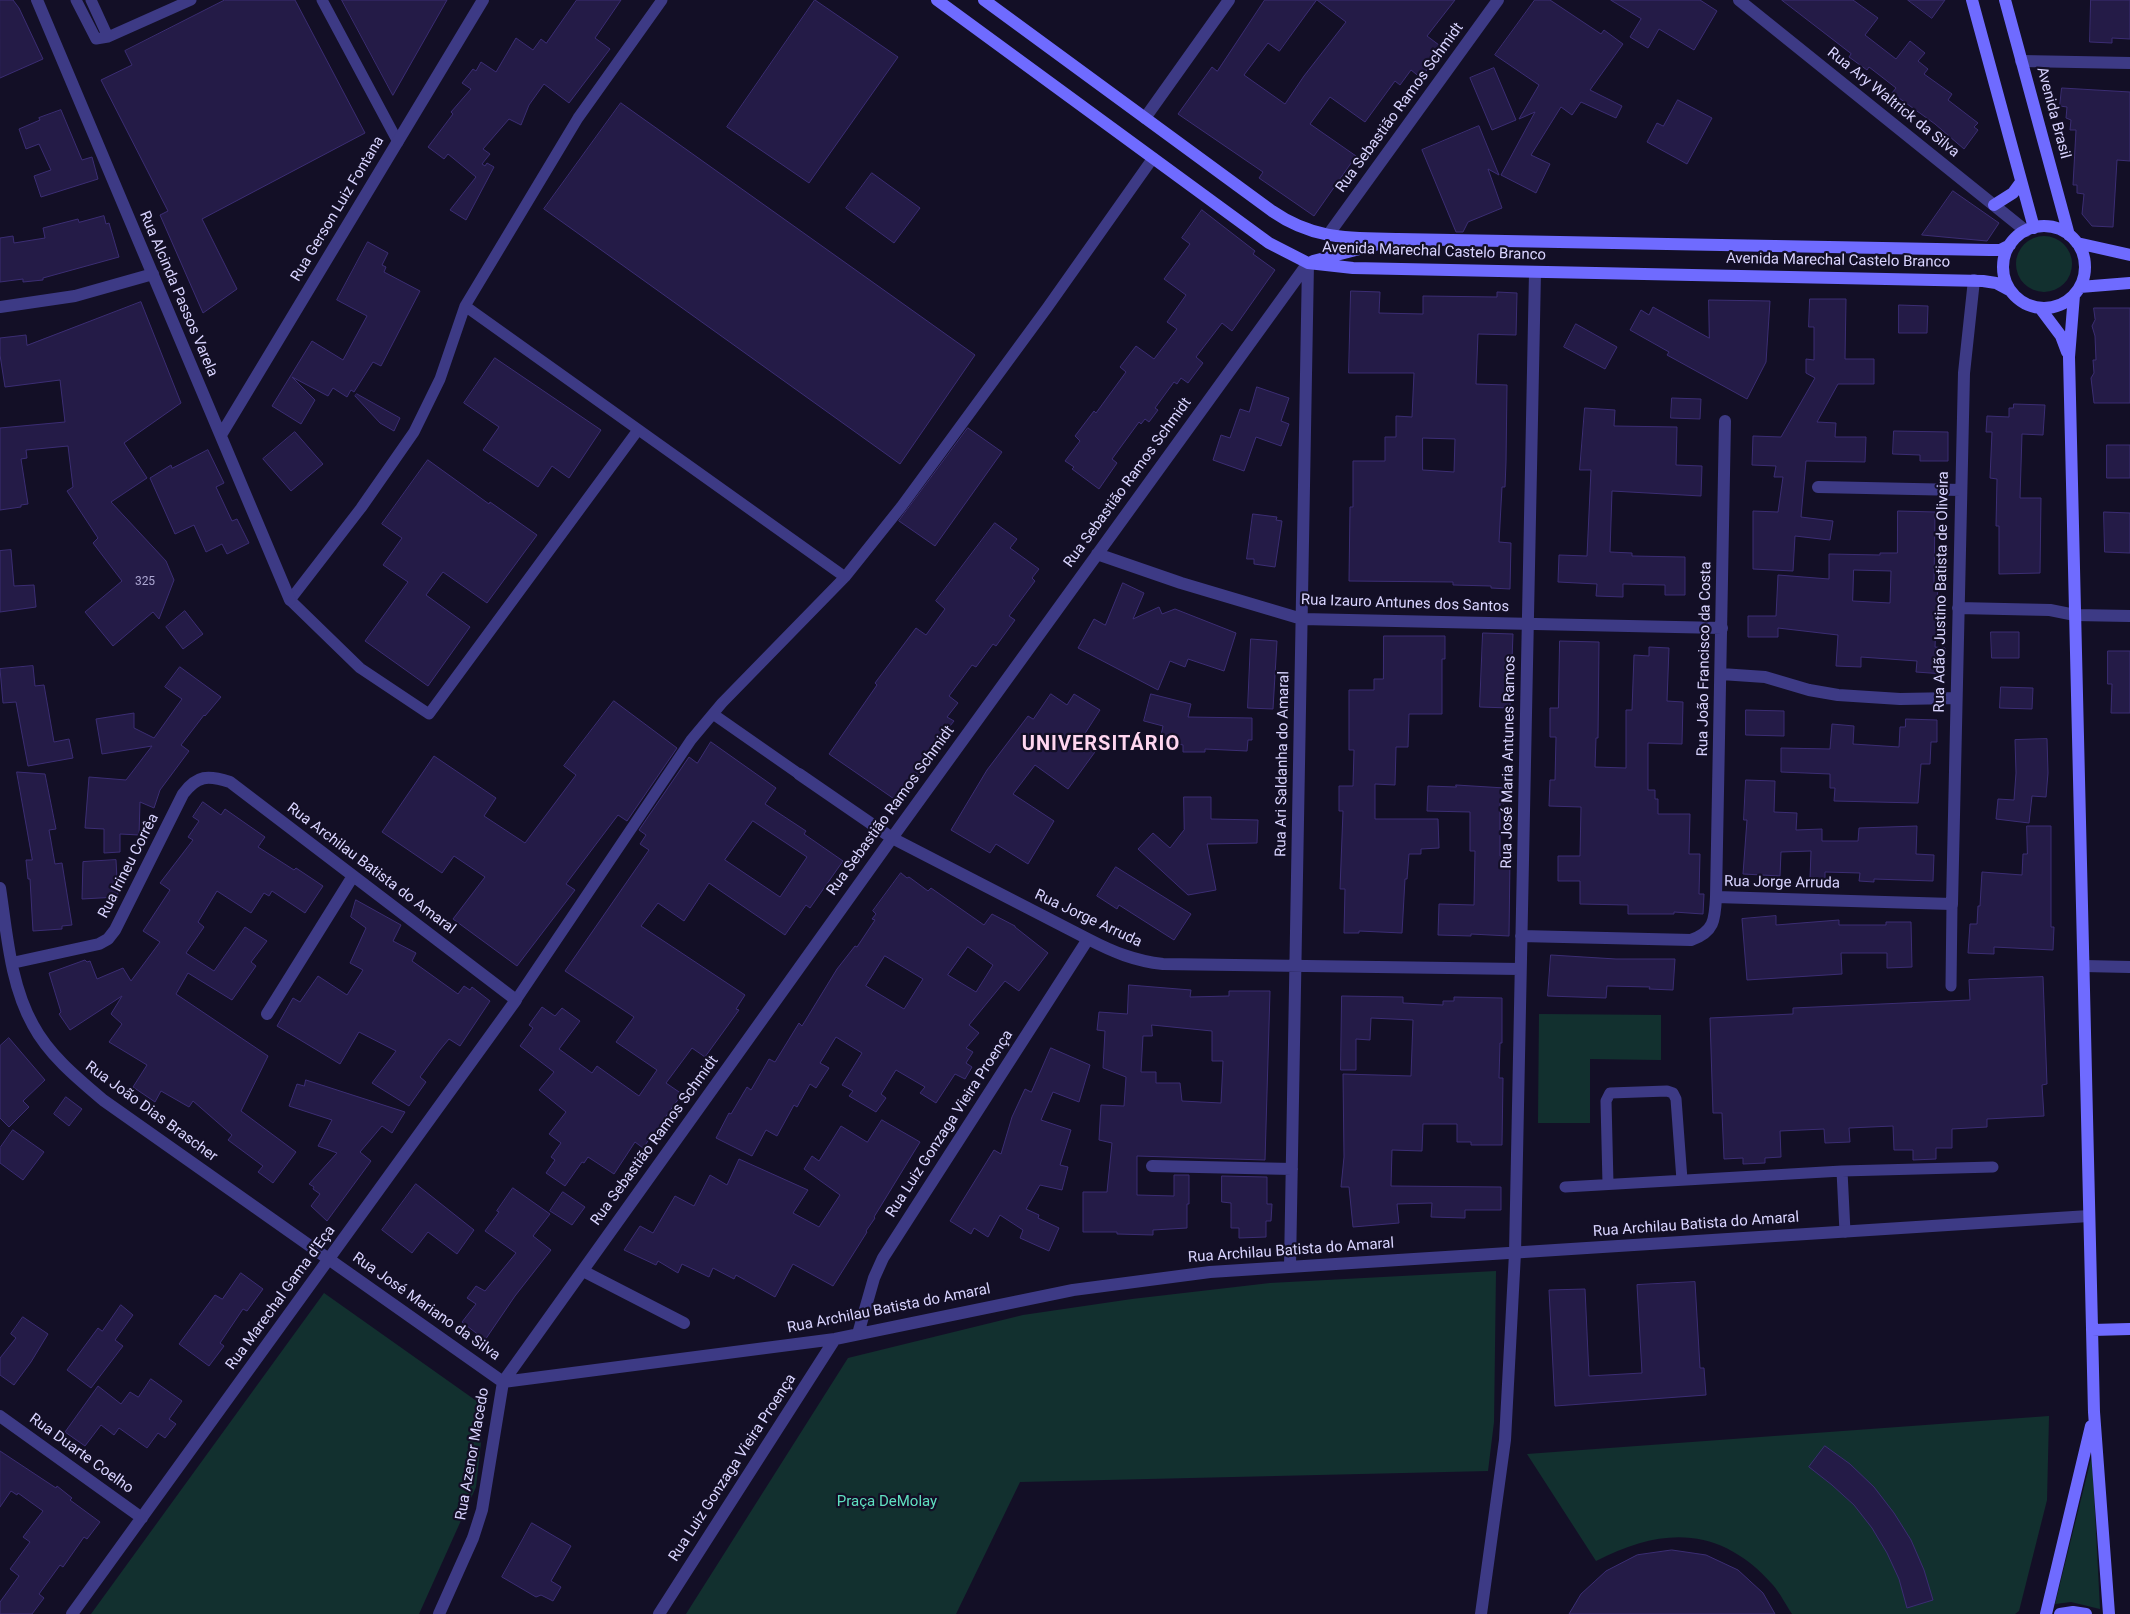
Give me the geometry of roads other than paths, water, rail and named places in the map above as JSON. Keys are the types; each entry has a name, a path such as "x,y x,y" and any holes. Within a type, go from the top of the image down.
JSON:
{"main road":[{"name":"Avenida Marechal Castelo Branco","path":"937,0 1269,243 1308,263 1353,268 1974,280 1996,283 2011,291"},
{"name":"Avenida Marechal Castelo Branco","path":"984,0 1290,224 1328,236 1398,239 1990,250 2000,250 2010,245"},
{"path":"1972,0 2021,182 2030,229"},
{"name":"Avenida Brasil","path":"2005,0 2073,239"},
{"path":"1994,205 2013,193 2021,182"},
{"path":"2130,255 2073,239 2058,229 2046,226 2030,229 2017,236 2004,256 2003,268 2005,280 2011,291 2029,305 2040,308 2053,307 2064,302 2077,291 2130,283"},
{"path":"1308,263 1398,239"},
{"path":"2073,239 2082,253 2085,264 2084,276 2077,291 2069,357 2094,1412 2109,1614"},
{"path":"2040,308 2061,336 2069,357"},
{"path":"2092,1330 2130,1329"},
{"path":"2046,1614 2084,1464 2094,1412"},
{"path":"2060,1614 2073,1612 2086,1614"}],"street":[{"name":"Rua Gerson Luiz Fontana","path":"221,436 484,0"},
{"path":"1145,118 1229,0"},
{"name":"Rua Sebastião Ramos Schmidt","path":"1328,236 1498,0"},
{"name":"Rua Ary Waltrick da Silva","path":"1739,0 1994,205 2030,229"},
{"name":"Rua Alcinda Passos Varela","path":"41,1 152,274 290,600"},
{"path":"2022,61 2130,63"},
{"name":"Rua Sebastião Ramos Schmidt","path":"503,1382 892,838 1308,263"},
{"name":"Rua Ari Saldanha do Amaral","path":"1290,1266 1308,263"},
{"name":"Rua José Maria Antunes Ramos","path":"1481,1614 1505,1440 1515,1253 1535,272"},
{"path":"0,306 75,296 152,274"},
{"name":"Rua Adão Justino Batista de Oliveira","path":"1952,904 1964,373 1974,280"},
{"name":"Rua João Francisco da Costa","path":"1716,897 1725,422"},
{"path":"1818,487 1961,490"},
{"name":"Rua Izauro Antunes dos Santos","path":"1097,554 1181,583 1302,619 1722,628"},
{"path":"1958,608 2050,610 2075,615 2130,616"},
{"path":"1721,674 1765,677 1809,690 1866,698 1956,698"},
{"name":"Rua Jorge Arruda","path":"799,774 892,838 1120,955 1142,962 1163,964 1520,969"},
{"name":"Rua Archilau Batista do Amaral","path":"202,778 215,777 230,782 516,1000"},
{"name":"Rua Irineu Corrêa","path":"12,964 99,944 108,939 115,930 183,794 190,785 202,778"},
{"path":"267,1014 353,876"},
{"name":"Rua João Dias Brascher","path":"0,888 12,964 21,998 33,1025 49,1048 74,1075 103,1100 329,1259"},
{"name":"Rua Jorge Arruda","path":"1521,936 1691,940 1704,936 1712,926 1716,897 1952,904"},
{"name":"Rua Luiz Gonzaga Vieira Proença","path":"858,1334 874,1278 883,1258 1088,939"},
{"path":"2084,966 2130,967"},
{"name":"Rua Marechal Gama d'Eça","path":"72,1614 516,1000"},
{"path":"1152,1166 1292,1169"},
{"name":"Rua Archilau Batista do Amaral","path":"503,1382 835,1339 1073,1290 1152,1278 1290,1266 2090,1216"},
{"name":"Rua José Mariano da Silva","path":"329,1259 503,1382"},
{"path":"583,1271 684,1323"},
{"name":"Rua Luiz Gonzaga Vieira Proença","path":"659,1614 835,1339"},
{"name":"Rua Azenor Macedo","path":"439,1614 474,1538 482,1510 503,1382"},
{"name":"Rua Duarte Coelho","path":"0,1416 142,1518"}],"lane":[{"path":"76,0 92,35 96,39 108,37 191,0"},
{"path":"91,0 108,37"},
{"path":"322,0 398,142"},
{"path":"638,430 429,714 360,668 290,600 361,508 414,432 440,379 465,306 578,118 662,0"},
{"path":"516,1000 691,740 754,670 845,577 907,499 1047,308 1153,158"},
{"path":"465,306 845,577"},
{"path":"713,714 799,774"},
{"path":"1951,986 1952,904"},
{"path":"1608,1184 1606,1101 1610,1093 1667,1091 1673,1093 1676,1099 1682,1180"},
{"path":"1565,1186 1842,1171 1993,1167"},
{"path":"1842,1171 1844,1232"}],"district":[{"name":"UNIVERSITÁRIO","path":"1101,745"}],"park label":[{"name":"Praça DeMolay","path":"887,1502"}]}
